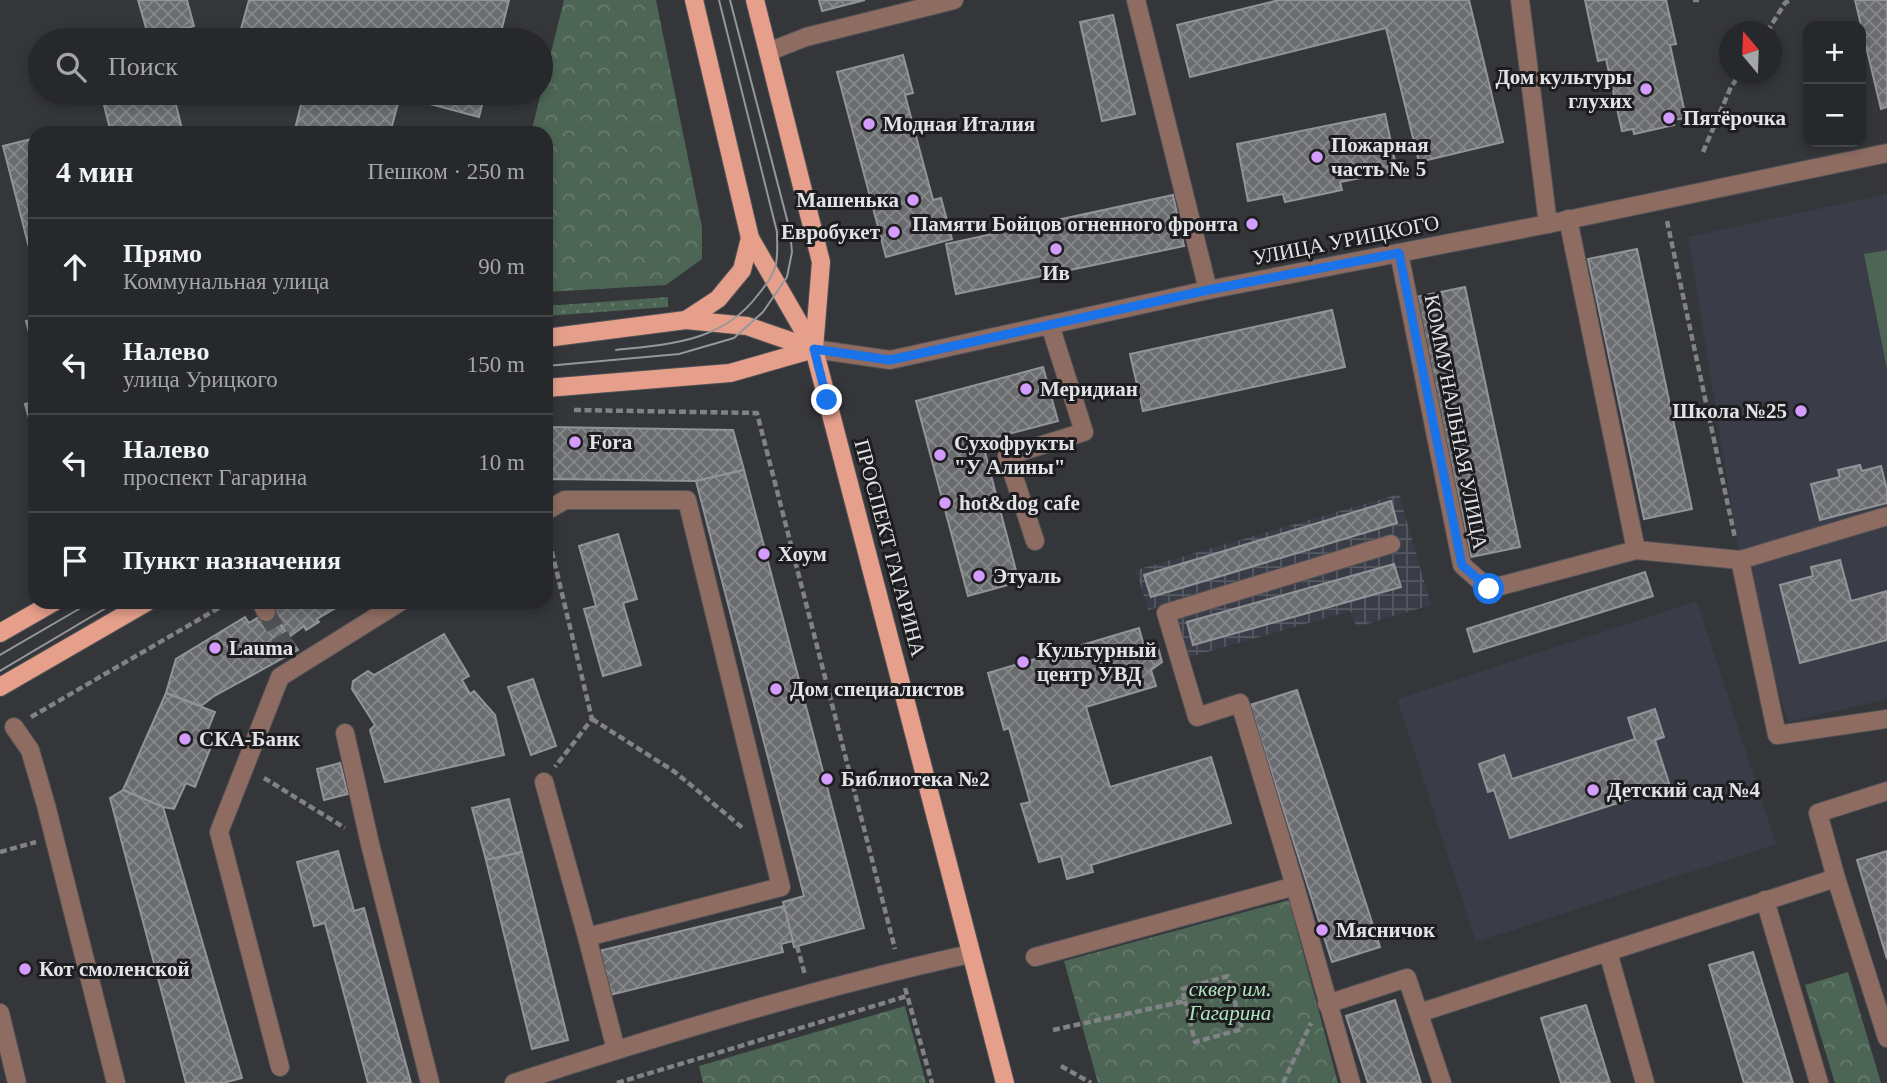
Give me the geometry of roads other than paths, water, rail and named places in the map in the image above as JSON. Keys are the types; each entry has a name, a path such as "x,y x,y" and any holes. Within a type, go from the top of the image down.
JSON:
{"main road":[{"name":"ПРОСПЕКТ ГАГАРИНА","path":"694,0 750,239 814,349 1005,1083"},
{"name":"ПРОСПЕКТ ГАГАРИНА","path":"755,0 821,262 814,349"},
{"path":"686,320 718,299 742,270 750,239"},
{"path":"553,337 686,320 747,326 814,349"},
{"path":"553,387 730,373 814,349"},
{"path":"0,633 42,609"},
{"path":"0,687 135,609"}],"street":[{"path":"768,52 806,37 954,0"},
{"path":"1136,0 1208,290"},
{"path":"1520,0 1548,224"},
{"name":"УЛИЦА УРИЦКОГО","path":"814,349 890,360 1208,290 1548,224 1887,153"},
{"path":"1568,219 1636,550"},
{"name":"КОММУНАЛЬНАЯ УЛИЦА","path":"1399,253 1462,565 1489,589 1636,550 1740,560"},
{"path":"1035,541 1007,456 1084,432 1050,324"},
{"path":"553,507 565,500 687,500 781,887 587,937"},
{"path":"1887,516 1740,560 1777,735 1887,719"},
{"path":"1350,1083 1240,703 1197,717 1166,613 1391,544"},
{"path":"280,1067 219,832 280,677 293,660 387,609"},
{"path":"14,727 30,750 116,1083"},
{"path":"345,733 430,1083"},
{"path":"544,782 616,1050"},
{"path":"1887,790 1818,813 1887,1038"},
{"path":"1419,1013 1836,878"},
{"path":"1035,957 1295,886"},
{"path":"1765,900 1819,1083"},
{"path":"1608,952 1645,1083"},
{"path":"514,1083 616,1050 900,970 970,954"},
{"path":"1326,999 1407,978 1442,1083"},
{"path":"0,1013 17,1083"}],"tunnel":[{"path":"266,612 290,654"}],"tram line":[{"path":"616,350 655,346 711,332 743,311 766,285 775,269 777,232 719,0"},
{"path":"553,365 679,354 734,338 763,312 787,277 792,252 790,231 730,0"},
{"path":"0,655 79,609"},
{"path":"0,671 104,609"}],"place":[{"name":"Дом культуры глухих","path":"1646,89"},
{"name":"Пятёрочка","path":"1669,118"},
{"name":"Модная Италия","path":"869,124"},
{"name":"Пожарная часть № 5","path":"1317,157"},
{"name":"Машенька","path":"913,200"},
{"name":"Памяти Бойцов огненного фронта","path":"1252,224"},
{"name":"Евробукет","path":"894,232"},
{"name":"Ив","path":"1056,249"},
{"name":"Меридиан","path":"1026,389"},
{"name":"Школа №25","path":"1801,411"},
{"name":"Fora","path":"575,442"},
{"name":"Сухофрукты \"У Алины\"","path":"940,455"},
{"name":"hot&dog cafe","path":"945,503"},
{"name":"Хоум","path":"764,554"},
{"name":"Этуаль","path":"979,576"},
{"name":"Lauma","path":"215,648"},
{"name":"Культурный центр УВД","path":"1023,662"},
{"name":"Дом специалистов","path":"776,689"},
{"name":"СКА-Банк","path":"185,739"},
{"name":"Библиотека №2","path":"827,779"},
{"name":"Детский сад №4","path":"1593,790"},
{"name":"Мясничок","path":"1322,930"},
{"name":"Кот смоленской","path":"25,969"}],"park label":[{"name":"сквер им. Гагарина","path":"1230,1001"}]}
